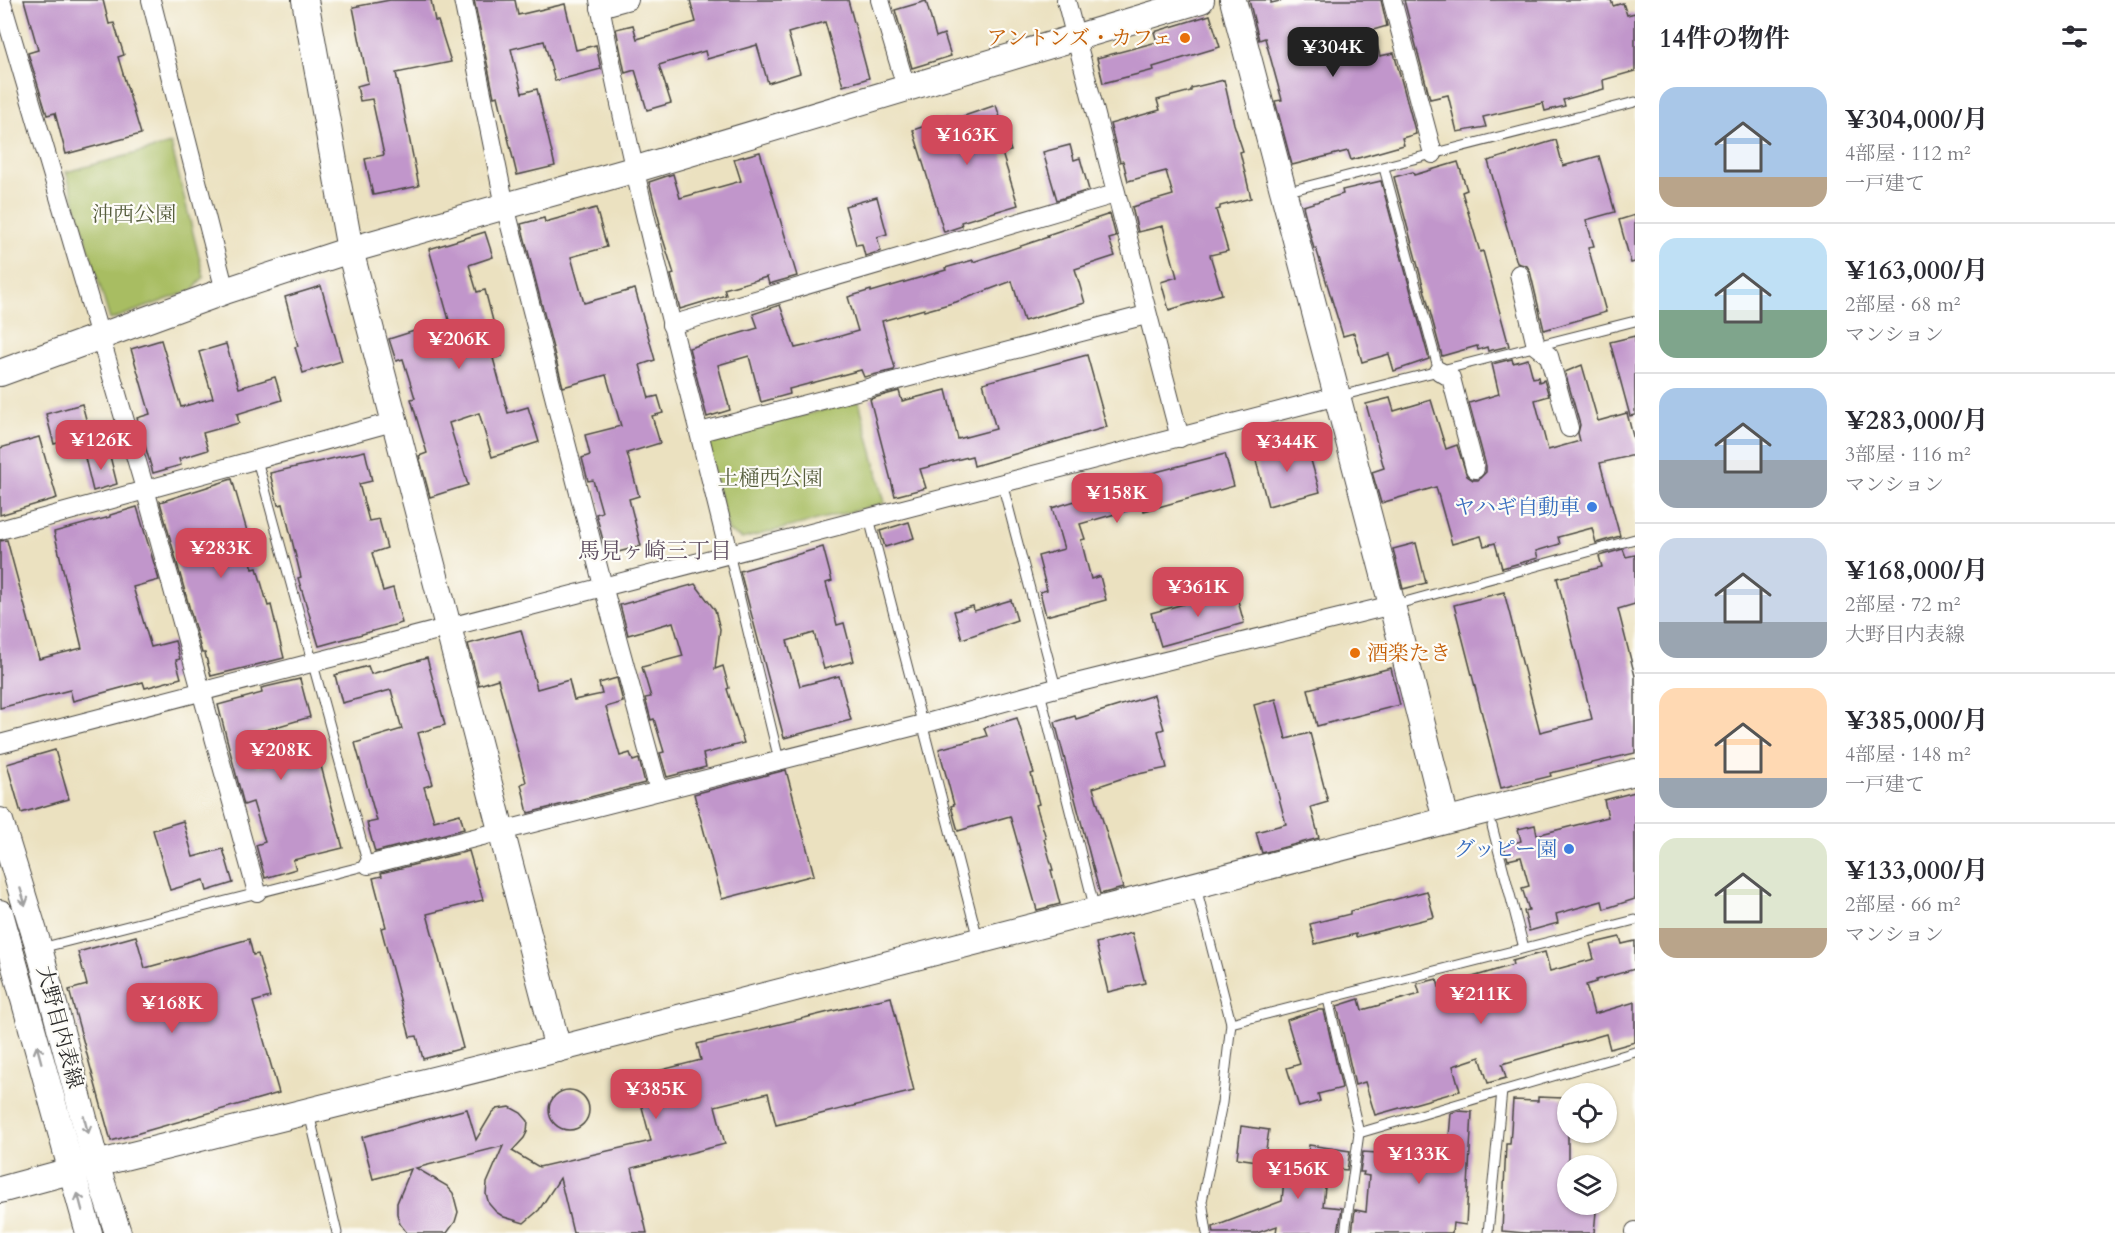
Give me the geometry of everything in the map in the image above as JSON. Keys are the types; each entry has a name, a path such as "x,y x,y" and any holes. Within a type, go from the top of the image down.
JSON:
{"street":[{"path":"1,0 145,489 256,892"},
{"path":"151,0 225,291"},
{"path":"305,0 350,250 558,1049"},
{"path":"463,0 505,206 603,586 659,791"},
{"path":"629,0 599,4 633,170 729,553"},
{"path":"880,0 906,87"},
{"path":"1066,0 1179,438"},
{"path":"0,373 225,291 350,250 633,170 1201,0"},
{"path":"1233,0 1285,192 1446,820"},
{"path":"1392,0 1433,154"},
{"path":"670,325 1115,194"},
{"path":"1520,274 1536,346 1549,356 1569,429"},
{"path":"700,432 1146,315"},
{"path":"1439,371 1451,378 1476,468"},
{"path":"0,744 1337,396"},
{"path":"0,530 396,421"},
{"path":"368,865 1048,690 1392,605"},
{"path":"0,1190 1635,772"},
{"name":"大野目内表線","path":"0,821 39,948 96,1164 118,1233"},
{"name":"大野目内表線","path":"0,913 6,956 89,1233"}],"lane":[{"path":"1285,192 1635,102"},
{"path":"1384,168 1439,371"},
{"path":"1337,396 1635,321"},
{"path":"39,948 368,865 257,460"},
{"path":"1002,483 1095,910"},
{"path":"868,518 978,941"},
{"path":"1392,605 1635,539"},
{"path":"729,553 779,760"},
{"path":"1492,826 1524,948"},
{"path":"1195,884 1231,1023 1222,1102 1202,1201 1208,1233"},
{"path":"1231,1023 1635,920"},
{"path":"1328,999 1359,1134 1345,1233"},
{"path":"1359,1134 1635,1052"},
{"path":"1488,1233 1502,1091"},
{"path":"309,1112 338,1233"}],"green space":[{"name":"沖西公園","path":"171,144 204,277 193,290 110,320 66,172"},
{"name":"土樋西公園","path":"859,401 885,503 742,539 729,532 705,440"}],"building":[{"path":"24,0 103,0 109,24 114,23 124,55 118,57 141,134 66,154 55,113 47,115 28,53 38,50"},
{"path":"390,0 431,0 435,21 438,21 451,62 396,73 419,186 373,195 365,159 384,155 372,99 360,101 357,86 368,83 353,7"},
{"path":"474,0 515,0 518,15 565,4 576,50 596,45 601,69 555,81 544,41 511,49 522,93 537,89 555,166 517,175 498,96 494,97"},
{"path":"690,0 848,0 869,78 843,86 825,22 788,33 800,73 768,83 757,45 707,59 705,51 659,65 671,103 647,110 635,70 625,73 616,29 633,25 637,39 696,22"},
{"path":"1249,0 1271,0 1271,3 1284,0 1381,0 1387,26 1373,30 1380,56 1394,53 1416,134 1402,138 1404,145 1351,160 1348,151 1292,165 1275,101 1282,100 1265,38 1259,40"},
{"path":"1404,0 1611,0 1613,6 1623,3 1627,15 1635,13 1635,71 1603,80 1604,89 1563,100 1565,106 1545,111 1543,103 1483,117 1486,127 1457,132 1448,95 1430,99"},
{"path":"926,1 936,37 944,34 951,56 912,68 895,10"},
{"path":"1210,15 1220,47 1153,67 1154,70 1103,83 1097,58 1157,42 1154,32"},
{"path":"1224,80 1243,151 1240,152 1251,198 1220,206 1220,209 1216,210 1228,251 1210,255 1222,294 1169,310 1161,282 1177,277 1163,226 1138,232 1132,207 1173,195 1166,171 1128,181 1123,161 1120,162 1110,124 1160,110 1157,100"},
{"path":"996,105 1011,151 1002,153 1018,205 961,222 962,226 944,232 913,130 946,119 947,122"},
{"path":"1556,140 1563,166 1599,156 1615,212 1586,220 1594,246 1588,247 1606,312 1544,330 1530,271 1527,266 1517,263 1488,161"},
{"path":"1070,145 1074,160 1080,158 1089,190 1057,200 1043,152"},
{"path":"760,152 797,276 769,284 767,277 724,289 726,295 680,309 671,275 674,274 649,182 673,174 680,198 741,181 734,159"},
{"path":"1458,162 1467,190 1462,192 1480,252 1483,251 1509,346 1488,351 1487,347 1478,350 1477,346 1442,356 1394,177 1413,172 1414,175"},
{"path":"1381,181 1429,359 1394,371 1389,354 1362,362 1354,333 1343,336 1316,248 1314,249 1303,206 1343,194 1342,190"},
{"path":"877,197 887,234 877,237 881,251 865,256 862,244 856,245 845,206"},
{"path":"596,208 607,247 571,257 584,303 635,289 655,360 640,365 649,398 658,396 663,413 652,416 660,443 627,453 639,496 629,499 641,546 607,555 596,514 602,512 593,480 588,481 582,458 590,455 585,435 621,426 606,375 563,387 521,224 544,218 545,222"},
{"path":"1110,214 1116,237 1109,239 1115,256 1075,269 1085,303 1024,321 1012,281 956,302 882,321 894,370 864,377 861,370 789,389 790,394 761,402 749,356 718,365 730,410 707,417 689,348 758,328 753,314 780,305 795,348 813,344 858,331 848,297 946,270 945,268 973,260 973,262"},
{"path":"1635,215 1635,262 1631,263 1619,220"},
{"path":"485,232 493,257 469,265 477,292 485,290 502,356 493,358 508,413 528,407 539,442 492,457 479,413 449,423 468,485 430,497 419,456 427,453 411,399 415,398 403,359 396,361 389,339 449,320 429,249"},
{"path":"321,286 342,361 303,373 285,297"},
{"path":"1635,336 1635,415 1630,416 1610,342"},
{"path":"161,340 181,407 213,398 199,352 226,344 239,388 275,377 282,400 237,414 239,423 203,433 208,450 179,459 181,465 153,473 137,418 150,414 131,349"},
{"path":"1087,355 1107,427 974,466 972,456 920,469 926,488 895,496 870,399 899,391 902,401 946,390 958,439 996,429 983,383"},
{"path":"1512,359 1513,363 1528,359 1533,378 1538,377 1539,382 1544,380 1549,396 1535,400 1548,450 1580,441 1578,433 1580,425 1565,372 1582,365 1598,421 1627,413 1635,444 1635,455 1600,463 1620,536 1596,543 1592,528 1558,537 1560,544 1536,551 1538,558 1502,568 1495,543 1484,546 1481,536 1452,544 1436,487 1381,503 1372,472 1384,468 1366,404 1390,398 1394,411 1431,400 1446,449 1457,445 1467,476 1478,480 1486,472 1486,466 1469,403 1499,394 1492,364"},
{"path":"82,404 90,434 54,444 46,414"},
{"path":"39,437 57,498 0,515 0,448"},
{"path":"1305,439 1320,492 1268,506 1254,453"},
{"path":"365,451 372,481 359,484 369,521 379,519 387,548 372,553 383,591 393,588 402,623 319,646 298,578 301,577 283,504 278,505 270,473"},
{"path":"109,452 117,484 93,491 85,458"},
{"path":"1225,454 1234,486 1144,511 1143,506 1080,524 1085,539 1081,540 1091,579 1100,576 1106,600 1046,616 1040,592 1047,590 1038,556 1064,549 1052,508 1085,498 1083,491"},
{"path":"232,479 247,531 243,533 253,569 257,568 268,606 271,605 284,658 211,676 205,653 202,653 160,502"},
{"path":"137,507 159,580 133,587 151,647 175,641 180,659 176,660 181,678 145,688 143,682 73,701 70,690 0,708 0,541 7,540 39,659 82,648 54,532"},
{"path":"909,522 914,538 885,547 880,531"},
{"path":"1416,543 1426,583 1403,589 1393,549"},
{"path":"823,547 832,581 826,583 837,625 844,623 854,661 824,669 814,633 787,641 800,686 839,676 851,720 784,738 740,571"},
{"path":"1623,549 1626,557 1635,555 1635,604 1618,609 1635,676 1635,753 1550,773 1551,776 1501,788 1454,605 1504,592 1540,732 1592,719 1557,578 1602,567 1599,556"},
{"path":"695,584 715,610 720,629 715,669 723,666 729,688 727,689 744,743 703,754 706,767 667,777 660,753 664,752 645,698 651,697 642,667 683,656 673,622 628,635 620,605"},
{"path":"1235,590 1244,623 1161,646 1151,613"},
{"path":"1011,600 1017,620 962,639 954,611 973,606 974,611"},
{"path":"521,630 537,689 569,680 574,700 602,694 599,683 617,678 623,702 606,707 620,756 630,753 633,761 639,759 645,783 528,813 521,784 526,782 498,679 479,685 468,644"},
{"path":"427,658 445,725 418,733 433,784 424,787 434,821 460,814 464,829 375,852 367,823 377,821 355,743 402,729 391,690 342,703 335,675 368,666 371,674"},
{"path":"1391,668 1400,705 1317,726 1308,689"},
{"path":"300,679 310,717 248,735 257,767 317,751 343,848 293,860 296,869 265,878 256,845 265,842 253,802 244,805 218,705 262,693 261,688"},
{"path":"1154,695 1164,729 1158,731 1167,768 1129,776 1093,788 1123,888 1100,894 1055,722 1075,716 1076,719"},
{"path":"1276,699 1286,739 1310,733 1328,802 1311,807 1319,838 1262,853 1256,832 1286,824 1254,705"},
{"path":"1017,718 1034,773 1031,774 1039,804 1036,805 1046,838 1044,839 1060,904 1037,910 1010,816 958,831 951,806 954,805 939,749 987,736 984,728"},
{"path":"55,750 69,799 21,813 7,764"},
{"path":"786,770 814,875 722,899 694,794"},
{"path":"1635,792 1635,899 1604,909 1602,901 1556,914 1558,923 1529,931 1524,911 1529,910 1522,888 1529,886 1521,857 1508,860 1504,846 1521,841 1518,829 1535,825 1537,835 1608,817 1604,800"},
{"path":"183,821 193,857 223,849 233,883 207,891 204,880 170,890 153,830"},
{"path":"469,851 483,900 427,914 463,1048 423,1059 417,1036 410,1037 381,928 386,927 373,878 382,876 381,873"},
{"path":"1427,891 1434,917 1356,937 1356,934 1315,944 1310,924"},
{"path":"1132,933 1145,983 1108,992 1096,943"},
{"path":"136,936 145,968 249,939 253,955 258,954 270,997 253,1002 279,1093 111,1141 69,990 87,985 78,952"},
{"path":"1620,937 1622,944 1635,941 1635,969 1586,985 1594,1014 1635,1002 1635,1042 1610,1049 1606,1034 1502,1064 1506,1078 1488,1083 1480,1057 1453,1066 1460,1091 1375,1115 1365,1082 1355,1085 1337,1006 1359,999 1362,1010 1420,994 1417,984 1437,979 1439,987 1513,965 1512,961 1545,952 1550,971 1594,959 1590,944"},
{"path":"891,997 914,1091 776,1125 768,1093 715,1106 725,1144 632,1168 647,1233 573,1233 560,1178 539,1210 524,1223 504,1217 489,1204 486,1194 487,1183 503,1146 416,1168 447,1186 453,1193 458,1212 455,1222 447,1233 407,1233 400,1224 397,1203 411,1169 373,1179 362,1137 467,1109 476,1140 492,1113 497,1109 510,1107 521,1113 528,1121 527,1132 512,1151 539,1167 651,1141 634,1077 701,1060 697,1044"},
{"path":"1317,1010 1324,1010 1342,1088 1318,1094 1320,1101 1299,1107 1287,1068 1300,1064 1287,1020"},
{"path":"569,1090 577,1091 583,1096 588,1102 588,1118 583,1124 577,1129 569,1130 561,1129 555,1124 550,1118 549,1110 550,1102 555,1096 561,1091"},
{"path":"1538,1097 1557,1098 1557,1143 1568,1143 1568,1155 1557,1155 1557,1215 1596,1215 1594,1233 1502,1231 1506,1144 1510,1144 1513,1100 1538,1101"},
{"path":"1472,1112 1466,1225 1453,1223 1452,1233 1352,1233 1355,1210 1366,1212 1369,1176 1360,1172 1363,1152 1406,1155 1407,1141 1443,1144 1443,1136 1449,1137 1451,1113"},
{"path":"1241,1126 1269,1130 1264,1162 1237,1158"},
{"path":"1309,1145 1350,1151 1347,1170 1327,1168 1323,1206 1342,1208 1338,1233 1276,1233 1277,1226 1257,1233 1214,1233 1213,1227 1282,1201 1285,1167 1306,1170"}],"place":[{"name":"アントンズ・カフェ","path":"1185,38"},
{"name":"ヤハギ自動車","path":"1592,507"},
{"name":"酒楽たき","path":"1355,653"},
{"name":"グッピー園","path":"1569,849"}],"district":[{"name":"馬見ヶ崎三丁目","path":"655,550"}]}
